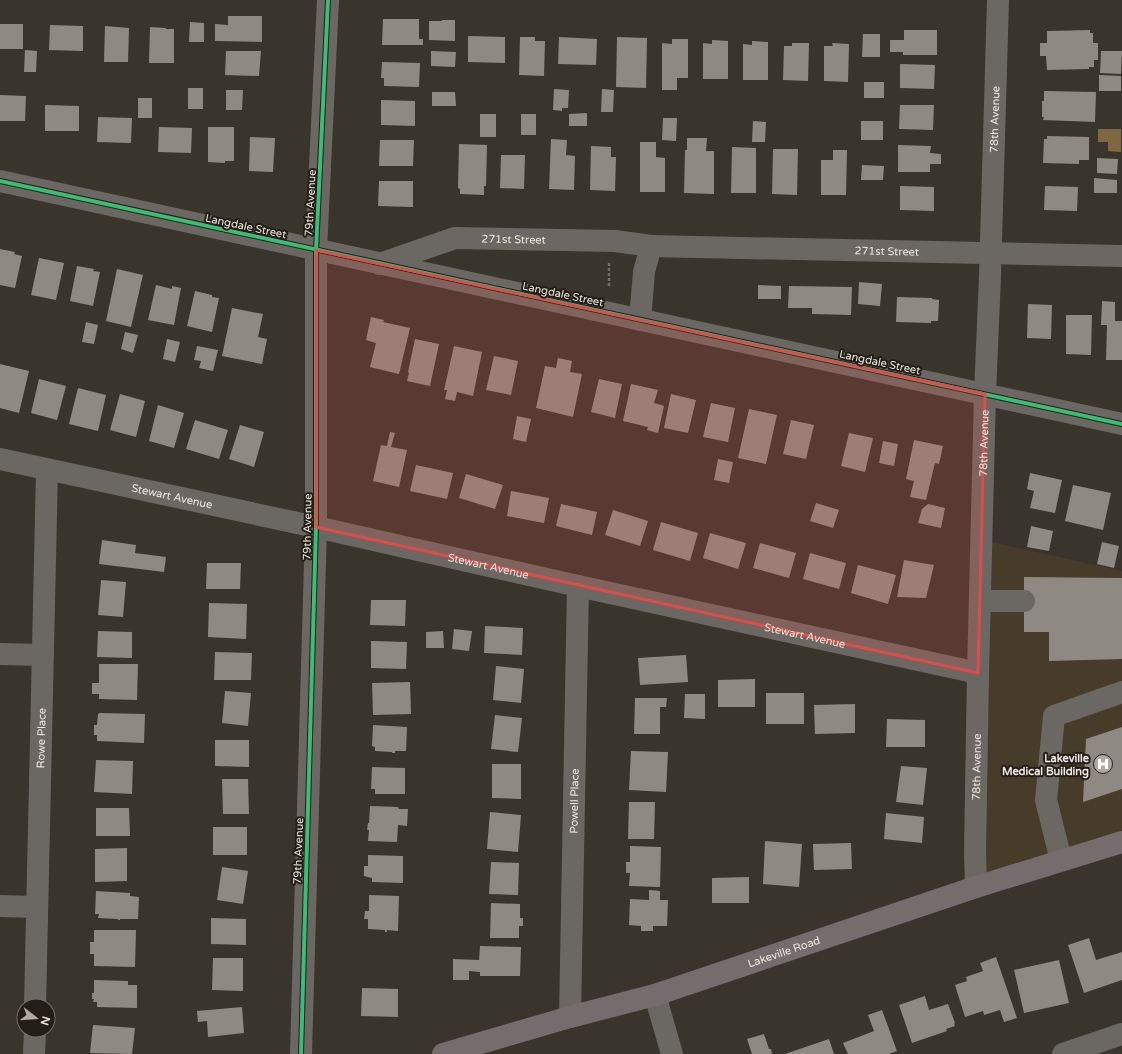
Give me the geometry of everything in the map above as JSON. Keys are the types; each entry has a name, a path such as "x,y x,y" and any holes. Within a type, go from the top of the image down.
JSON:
{"main road":[{"name":"Lakeville Road","path":"444,1054 570,1017 655,995 976,887 1122,842"}],"street":[{"name":"79th Avenue","path":"301,1054 316,527 316,250 328,0"},
{"name":"78th Avenue","path":"976,887 975,852 978,673 985,394 991,253 998,0"},
{"name":"Langdale Street","path":"0,181 1122,424"},
{"name":"271st Street","path":"380,264 455,238 615,241 652,246 1122,256"},
{"path":"640,320 644,272 652,246"},
{"name":"Stewart Avenue","path":"0,459 978,673"},
{"name":"Rowe Place","path":"35,998 47,470"},
{"name":"Powell Place","path":"570,1017 578,586"},
{"path":"980,600 1024,602"},
{"path":"0,654 43,656"},
{"path":"1061,860 1046,800 1054,716 1122,692"},
{"path":"0,906 37,907"},
{"path":"655,995 672,1054"},
{"path":"1063,1054 1122,1034"},
{"path":"34,1054 35,1038"}],"path":[{"path":"609,261 609,287"}],"highlighted area":[{"path":"316,250 985,394 978,673 316,527"}],"shaded area":[{"path":"1098,129 1121,129 1121,152 1108,151 1108,142 1098,142"},
{"path":"982,540 1122,571 1122,842 976,887"}],"building":[{"path":"228,16 262,16 262,42 215,41 215,24 228,25"},
{"path":"383,19 419,19 419,39 423,39 423,45 382,45"},
{"path":"455,20 455,41 429,40 429,21"},
{"path":"190,22 204,23 204,42 189,42"},
{"path":"0,24 23,24 23,49 0,49"},
{"path":"50,25 83,26 83,51 49,50"},
{"path":"105,26 129,28 128,62 104,62"},
{"path":"150,27 174,29 174,63 149,63"},
{"path":"904,30 937,30 937,55 903,55 903,52 890,52 890,40 904,40"},
{"path":"1090,30 1090,33 1093,33 1093,43 1098,43 1098,60 1094,60 1094,67 1089,67 1089,69 1047,70 1046,56 1040,56 1040,43 1047,43 1047,31"},
{"path":"863,34 880,34 880,57 862,57"},
{"path":"468,36 505,37 505,63 468,62"},
{"path":"520,37 535,37 535,41 545,41 544,76 519,75"},
{"path":"559,37 597,39 596,65 558,64"},
{"path":"617,37 647,38 646,88 616,87"},
{"path":"672,39 688,39 688,78 677,78 677,90 662,90 662,43 672,44"},
{"path":"712,40 728,41 728,79 703,79 703,43 712,44"},
{"path":"752,41 768,42 768,80 743,80 743,44 752,45"},
{"path":"792,43 809,43 808,81 783,80 784,46 792,46"},
{"path":"832,43 849,44 848,82 824,81 824,46 833,46"},
{"path":"25,50 37,51 36,72 24,72"},
{"path":"226,51 261,51 259,76 225,75"},
{"path":"431,51 456,52 455,67 431,66"},
{"path":"1101,51 1122,51 1121,74 1100,73"},
{"path":"382,62 420,63 419,87 384,86 384,78 381,78"},
{"path":"900,64 935,65 934,89 900,88"},
{"path":"1099,75 1121,76 1121,91 1099,91"},
{"path":"864,82 884,82 884,98 864,98"},
{"path":"188,88 203,88 203,109 188,109"},
{"path":"554,89 569,90 568,108 562,108 562,111 553,110"},
{"path":"602,89 614,90 613,112 601,112"},
{"path":"226,90 243,90 242,110 226,110"},
{"path":"1044,91 1096,92 1095,122 1043,120 1042,101 1044,101"},
{"path":"432,92 455,92 456,106 432,106"},
{"path":"0,95 26,96 25,121 0,121"},
{"path":"138,98 152,98 152,118 138,118"},
{"path":"381,100 415,101 415,126 381,125"},
{"path":"45,105 79,106 79,131 45,131"},
{"path":"900,105 934,105 933,130 899,129"},
{"path":"587,113 587,126 569,126 569,114"},
{"path":"480,114 496,114 496,137 480,137"},
{"path":"521,114 536,114 536,135 521,135"},
{"path":"98,117 132,118 131,143 97,142"},
{"path":"663,118 677,118 676,141 662,140"},
{"path":"753,121 766,122 765,142 752,142"},
{"path":"861,121 883,121 883,140 861,140"},
{"path":"159,127 192,128 191,153 158,152"},
{"path":"208,127 234,127 234,161 225,161 225,163 208,162"},
{"path":"1047,136 1089,137 1089,160 1079,160 1079,164 1043,163 1044,139 1047,139"},
{"path":"250,137 275,138 273,172 249,171"},
{"path":"687,138 707,138 706,151 714,151 714,194 684,193 685,150 687,150"},
{"path":"551,139 567,140 566,155 575,156 574,190 549,189"},
{"path":"380,140 414,140 413,166 379,166"},
{"path":"640,142 656,142 656,157 665,158 665,192 640,192"},
{"path":"459,144 487,145 486,186 484,186 484,195 460,194 460,189 458,188"},
{"path":"898,145 931,146 930,153 941,154 941,164 930,164 930,172 898,172"},
{"path":"591,146 611,147 611,157 616,157 615,191 590,190"},
{"path":"732,147 756,148 756,193 731,193"},
{"path":"773,149 798,149 797,195 772,194"},
{"path":"833,150 847,150 846,195 821,195 821,160 833,160"},
{"path":"501,155 525,155 524,189 500,188"},
{"path":"1097,158 1118,159 1117,174 1097,173"},
{"path":"862,165 884,166 883,180 861,180"},
{"path":"1094,178 1117,180 1117,193 1094,193"},
{"path":"379,181 413,181 413,207 378,206"},
{"path":"900,186 934,187 934,211 900,210"},
{"path":"1045,186 1078,187 1077,211 1044,210"},
{"path":"0,249 15,252 14,254 22,256 15,288 0,285"},
{"path":"39,258 64,263 56,300 31,295"},
{"path":"77,266 94,269 93,271 100,272 93,306 70,301"},
{"path":"117,269 143,275 131,327 106,321"},
{"path":"859,282 882,284 880,306 858,304"},
{"path":"156,285 172,289 172,286 181,288 174,325 148,320"},
{"path":"758,285 781,286 781,299 758,299"},
{"path":"789,286 852,287 851,315 812,314 812,308 788,308"},
{"path":"195,291 219,298 212,332 187,326"},
{"path":"897,297 932,298 939,300 938,321 931,321 931,323 896,322"},
{"path":"1102,301 1115,302 1115,321 1122,321 1122,360 1106,360 1107,325 1101,325"},
{"path":"1028,304 1052,305 1051,339 1027,338"},
{"path":"232,308 263,314 258,337 267,339 262,364 222,356"},
{"path":"1066,315 1092,315 1091,355 1066,354"},
{"path":"371,317 384,320 383,322 410,328 399,374 370,367 376,343 366,340"},
{"path":"86,322 98,325 94,344 82,342"},
{"path":"125,332 138,335 133,353 121,349"},
{"path":"167,339 180,342 175,362 163,359"},
{"path":"415,339 439,344 430,386 407,381"},
{"path":"197,346 218,350 213,371 199,368 201,361 194,360"},
{"path":"454,346 482,352 473,396 457,392 455,401 445,399 447,390 444,390"},
{"path":"494,356 518,361 511,395 486,390"},
{"path":"558,358 572,361 570,372 582,374 573,417 536,408 545,366 556,368"},
{"path":"0,364 29,371 19,413 0,408"},
{"path":"39,379 66,386 57,420 31,413"},
{"path":"599,379 622,384 615,418 591,412"},
{"path":"631,384 658,390 654,403 664,406 658,433 647,430 648,427 623,421"},
{"path":"78,388 106,395 98,431 69,424"},
{"path":"120,394 145,401 136,437 110,430"},
{"path":"671,394 696,400 688,433 664,428"},
{"path":"711,403 735,408 728,442 703,437"},
{"path":"158,405 184,413 174,448 149,441"},
{"path":"749,409 777,415 766,464 738,458"},
{"path":"517,416 531,419 526,442 513,439"},
{"path":"195,420 228,430 219,459 186,449"},
{"path":"791,420 814,425 806,459 783,454"},
{"path":"240,425 264,432 254,467 229,459"},
{"path":"390,432 395,433 391,447 407,450 399,487 373,481 381,445 387,446"},
{"path":"849,433 873,438 865,472 841,466"},
{"path":"914,440 943,446 939,464 935,463 926,500 910,497 914,481 906,479"},
{"path":"883,441 898,444 894,466 879,463"},
{"path":"718,459 733,462 729,483 714,480"},
{"path":"416,465 453,473 447,499 410,491"},
{"path":"1030,473 1062,480 1055,513 1030,508 1034,491 1027,489"},
{"path":"466,474 503,485 495,509 459,498"},
{"path":"1073,485 1111,493 1103,530 1065,521"},
{"path":"511,491 549,498 544,523 507,516"},
{"path":"816,503 839,510 833,528 810,521"},
{"path":"561,504 597,512 592,535 556,526"},
{"path":"928,504 945,508 941,528 918,523 922,509"},
{"path":"613,510 648,521 640,546 605,535"},
{"path":"661,522 698,533 690,561 653,550"},
{"path":"1031,526 1053,531 1049,551 1027,547"},
{"path":"710,533 746,543 738,569 703,558"},
{"path":"102,540 136,545 135,553 166,557 164,572 99,564"},
{"path":"1102,542 1119,546 1114,568 1097,564"},
{"path":"760,543 796,553 789,578 753,568"},
{"path":"810,553 846,563 839,589 803,579"},
{"path":"904,560 934,565 926,598 897,597"},
{"path":"207,563 241,563 240,589 206,589"},
{"path":"858,565 896,575 888,604 851,593"},
{"path":"1024,577 1122,578 1122,659 1049,661 1049,632 1024,632"},
{"path":"101,580 126,582 123,617 98,615"},
{"path":"371,600 406,600 405,626 370,625"},
{"path":"209,603 247,604 246,639 208,637"},
{"path":"485,626 523,628 522,655 484,653"},
{"path":"454,629 472,631 469,651 452,649"},
{"path":"98,631 132,632 132,658 97,657"},
{"path":"443,631 444,648 426,648 426,632"},
{"path":"371,641 407,642 406,669 371,668"},
{"path":"215,652 252,653 251,680 214,680"},
{"path":"686,655 688,682 640,685 638,658"},
{"path":"99,664 138,664 137,700 99,699 99,694 92,694 92,683 99,683"},
{"path":"496,666 524,669 521,703 493,700"},
{"path":"755,679 755,707 718,707 718,680"},
{"path":"410,682 411,714 373,715 372,683"},
{"path":"225,691 251,693 248,726 222,723"},
{"path":"766,693 804,693 804,724 766,724"},
{"path":"685,694 705,694 705,719 684,718"},
{"path":"635,698 667,698 666,707 660,707 660,734 634,734"},
{"path":"855,704 855,733 815,734 814,705"},
{"path":"99,713 145,714 144,743 97,741 97,735 94,735 94,725 97,725"},
{"path":"495,715 522,718 518,752 491,749"},
{"path":"887,719 925,720 925,747 886,747"},
{"path":"373,725 407,727 406,751 395,751 395,753 392,753 375,751 375,747 372,746"},
{"name":"Lakeville Medical Building","path":"1122,727 1122,789 1083,802 1086,739"},
{"path":"215,740 249,740 249,767 215,766"},
{"path":"631,751 668,752 666,792 629,790"},
{"path":"96,760 133,761 132,794 94,792"},
{"path":"492,764 521,764 521,799 492,798"},
{"path":"901,766 927,768 923,805 896,802"},
{"path":"372,767 405,768 405,794 375,794 375,789 371,789"},
{"path":"222,779 248,779 249,814 223,814"},
{"path":"629,802 655,802 654,839 628,839"},
{"path":"370,806 398,807 399,809 408,809 407,826 398,825 397,842 368,841 369,830 367,830"},
{"path":"96,808 129,808 130,836 96,836"},
{"path":"490,812 521,815 518,852 487,849"},
{"path":"886,813 924,817 922,843 884,839"},
{"path":"213,827 247,827 247,855 213,855"},
{"path":"765,841 802,844 799,887 763,884"},
{"path":"851,843 852,869 814,870 813,844"},
{"path":"630,846 661,847 660,887 629,886 630,873 626,873 626,862 630,862"},
{"path":"127,848 127,881 95,882 95,849"},
{"path":"368,855 403,856 403,883 372,882 372,878 364,876 364,866 368,866"},
{"path":"491,862 519,863 518,895 489,894"},
{"path":"222,867 248,871 243,904 217,900"},
{"path":"749,877 749,903 712,903 712,878"},
{"path":"649,890 660,891 660,900 668,900 667,926 653,926 653,931 641,931 641,926 629,925 630,899 649,900"},
{"path":"96,891 130,893 130,896 139,897 138,919 118,920 98,918 99,914 95,914"},
{"path":"369,895 399,896 398,931 387,930 387,932 385,932 385,930 368,929 368,919 364,919 365,911 369,911"},
{"path":"491,903 520,904 520,918 523,918 523,926 519,926 519,938 490,938"},
{"path":"211,918 246,919 246,945 211,944"},
{"path":"94,930 136,930 135,967 94,966 94,954 90,954 90,942 94,942"},
{"path":"1089,938 1096,960 1122,952 1122,980 1084,993 1068,945"},
{"path":"480,946 521,947 520,976 480,976 480,972 469,971 469,980 453,980 453,959 479,960"},
{"path":"996,957 1017,1018 1004,1022 1000,1010 984,1015 983,1011 965,1017 955,985 967,981 966,977 983,971 980,963"},
{"path":"213,958 243,958 243,991 212,990"},
{"path":"1059,960 1069,1003 1024,1013 1014,970"},
{"path":"94,980 128,981 128,985 137,985 137,1008 97,1007 97,1002 93,1002 94,999 92,999 92,993 94,993"},
{"path":"362,988 398,989 398,1017 361,1016"},
{"path":"925,996 929,1010 948,1004 955,1026 946,1029 947,1031 912,1043 899,1005"},
{"path":"242,1007 244,1033 208,1037 207,1021 198,1022 197,1011"},
{"path":"882,1010 897,1051 889,1054 848,1054 843,1043 874,1031 868,1015"},
{"path":"93,1025 135,1028 132,1054 90,1053"},
{"path":"764,1034 772,1054 752,1054 747,1039"},
{"path":"829,1039 834,1054 785,1054"}],"cycle path":[{"path":"301,1054 316,527 316,250 328,0"},
{"path":"0,181 1122,424"}],"place":[{"name":"Lakeville Medical Building","path":"1103,764"}]}
